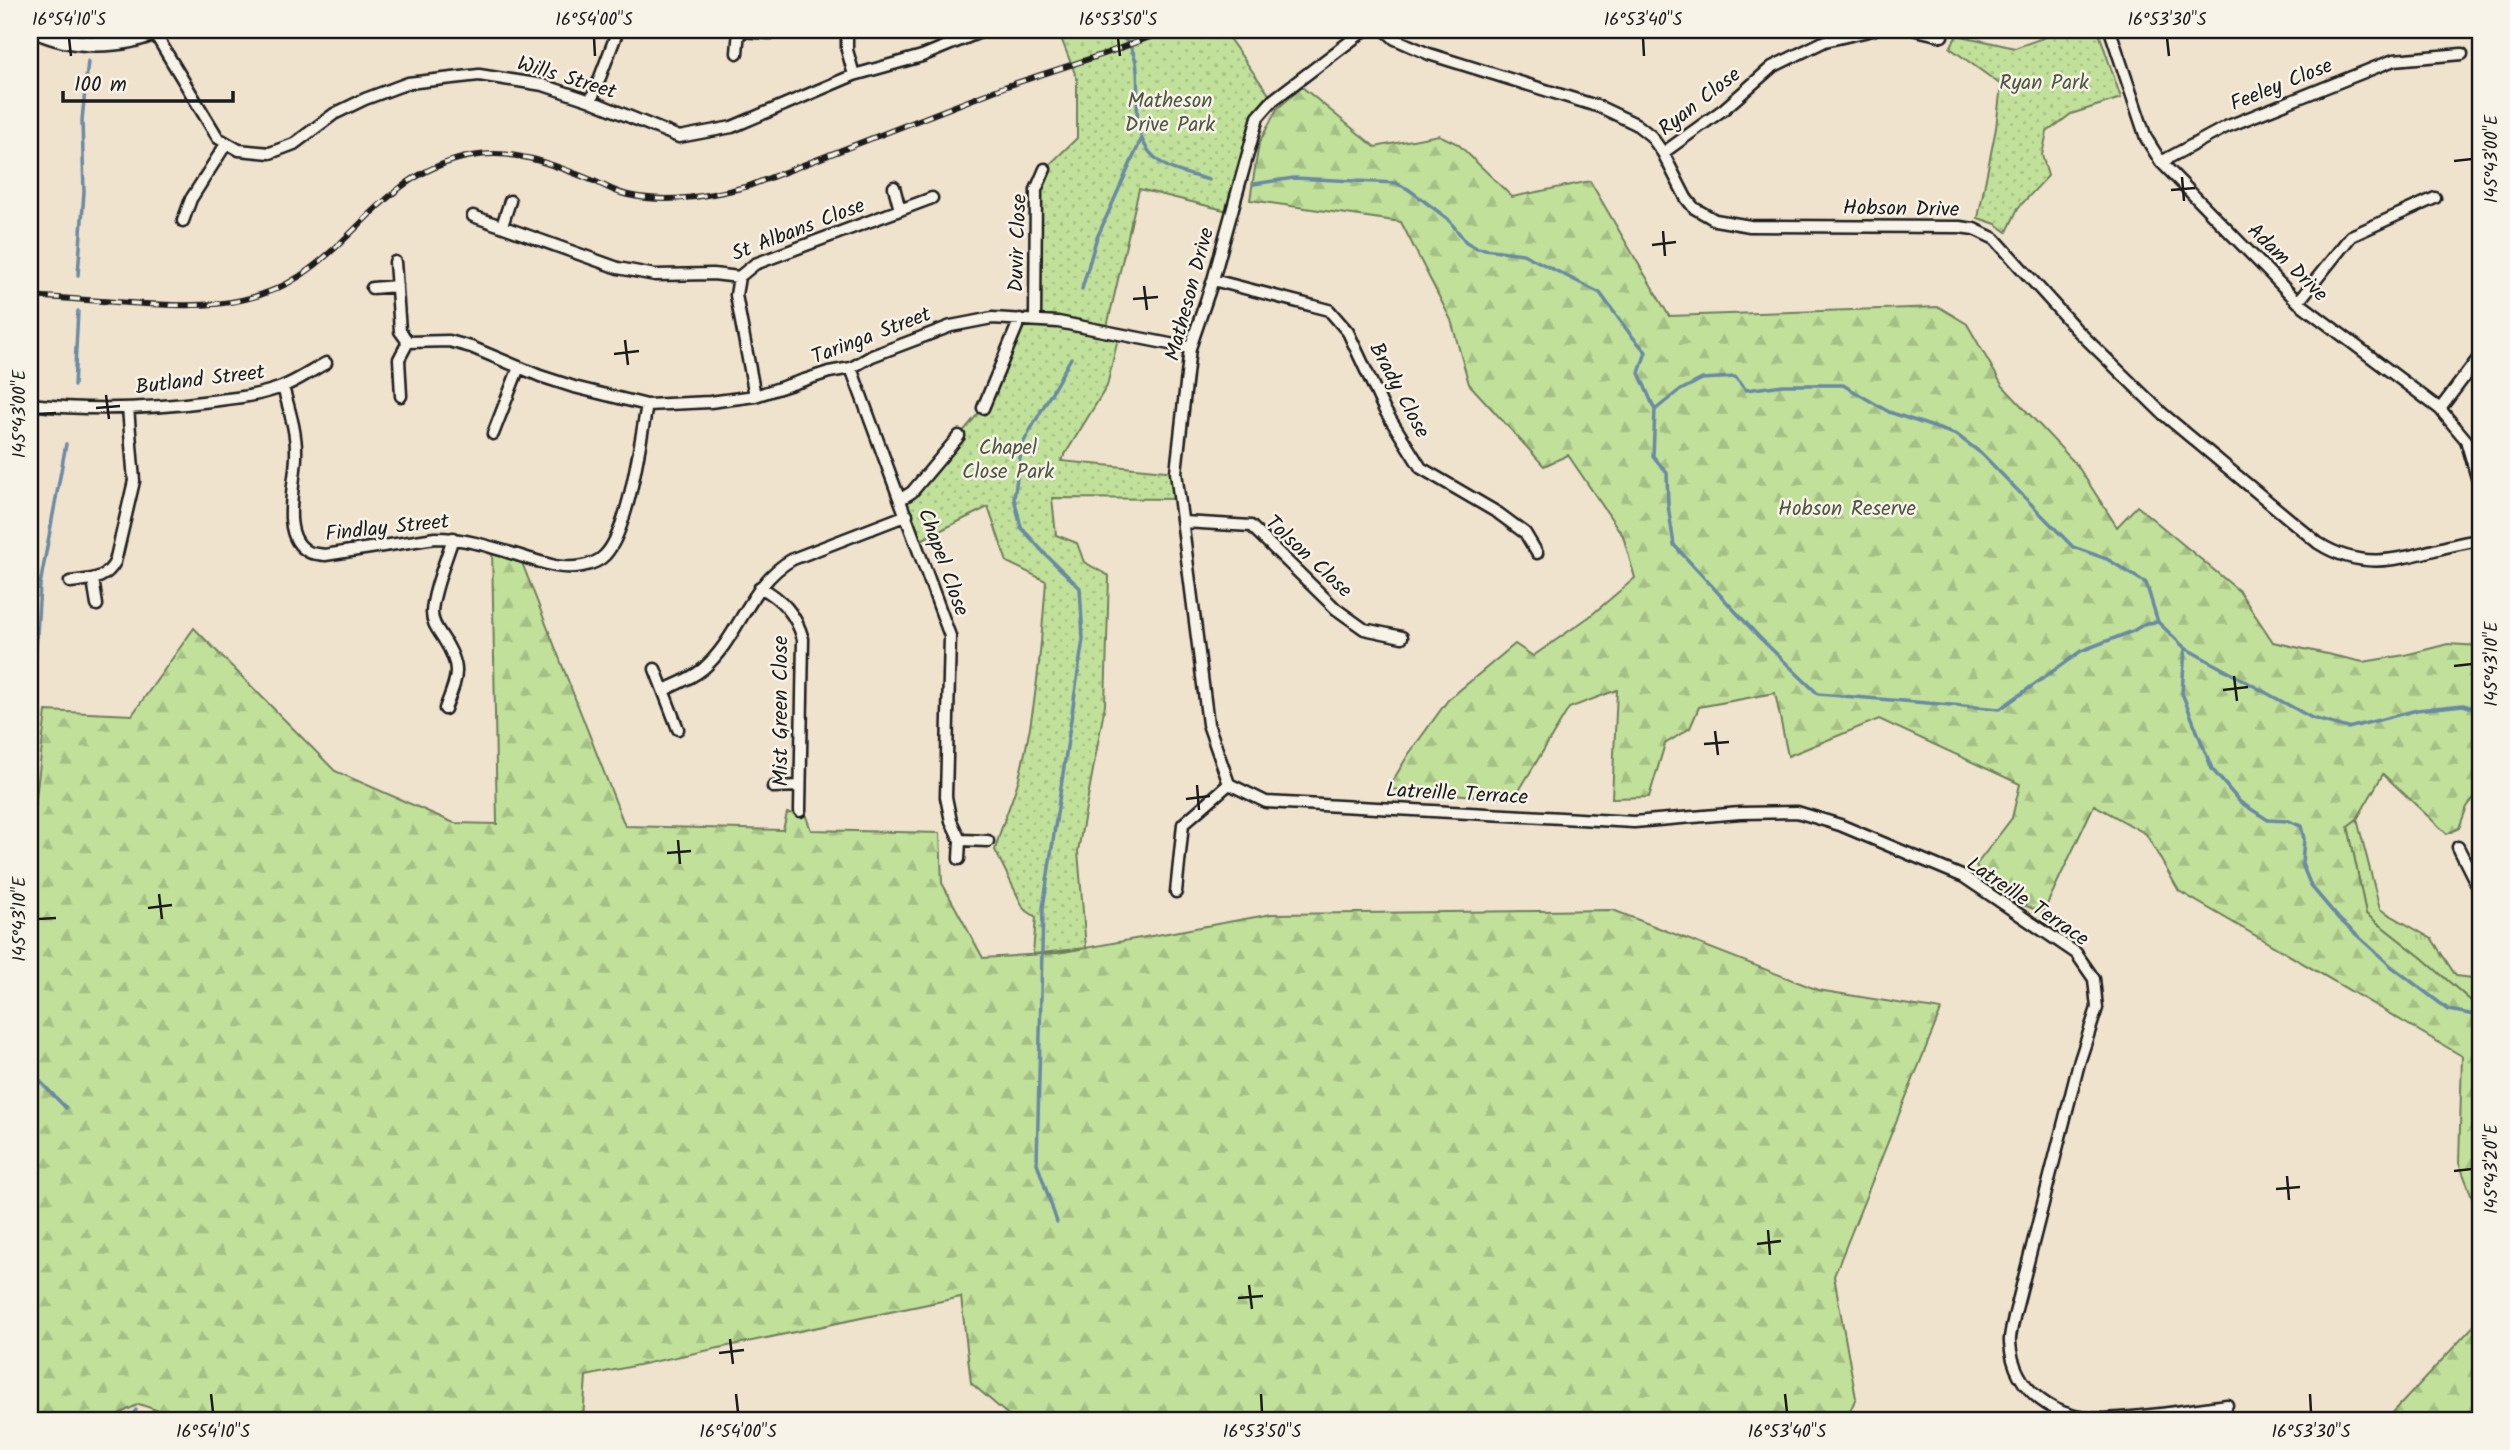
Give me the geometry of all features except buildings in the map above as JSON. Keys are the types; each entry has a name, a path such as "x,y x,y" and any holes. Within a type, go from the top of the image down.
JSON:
{"street":[{"path":"35,30 56,38 96,43 129,41 157,31 213,130 226,144 191,199 183,221"},
{"path":"592,102 618,30"},
{"path":"737,53 739,30 772,33"},
{"path":"847,30 847,50 854,75"},
{"name":"Wills Street","path":"226,144 253,153 283,150 348,107 408,83 479,75 543,85 679,137 732,127 854,75 922,56 985,30"},
{"name":"Matheson Drive","path":"1229,784 1208,724 1176,472 1190,348 1213,280 1258,117 1273,100 1365,30"},
{"name":"Hobson Drive","path":"1385,30 1395,39 1429,54 1619,114 1651,136 1694,208 1704,215 1724,222 1750,226 1960,227 1974,229 1995,239 2076,328 2162,414 2318,543 2335,554 2350,559 2384,560 2480,540"},
{"name":"Ryan Close","path":"1663,153 1724,109 1772,67 1825,41 1873,30"},
{"path":"1916,30 1942,36"},
{"name":"Adam Drive","path":"2110,30 2146,138 2161,162 2298,302 2440,409 2466,440 2480,488"},
{"name":"Feeley Close","path":"2161,162 2226,127 2394,60 2462,54"},
{"name":"Duvir Close","path":"1035,320 1036,190 1045,169"},
{"path":"894,187 901,210"},
{"name":"St Albans Close","path":"473,216 618,268 674,276 713,274 739,277 755,264 932,198"},
{"path":"2298,302 2351,236 2435,198"},
{"path":"502,226 510,201"},
{"path":"395,262 400,331 408,342 400,359 401,396"},
{"path":"739,277 736,295 755,396"},
{"name":"Brady Close","path":"1213,280 1329,310 1348,332 1384,409 1421,468 1525,533 1537,553"},
{"path":"372,288 397,286"},
{"name":"Taringa Street","path":"408,342 449,341 574,387 647,405 710,402 755,396 829,372 851,368 872,356 951,326 992,318 1035,320 1190,348"},
{"path":"983,408 1020,319"},
{"path":"2440,409 2480,356"},
{"name":"Butland Street","path":"30,404 69,408 128,408 224,399 283,387 326,363"},
{"path":"493,434 519,368"},
{"name":"Chapel Close","path":"851,368 950,636 946,797 951,821 960,840 959,859"},
{"name":"Findlay Street","path":"283,387 297,454 290,505 291,524 297,541 308,552 325,555 435,538 453,538 558,566 578,567 593,563 605,555 617,538 647,405"},
{"path":"70,582 107,574 115,562 132,491 134,471 128,408"},
{"path":"901,499 912,492 959,436"},
{"path":"664,690 703,669 725,644 760,587 777,568 793,559 907,515"},
{"name":"Tolson Close","path":"1184,522 1251,526 1336,609 1364,629 1402,637"},
{"path":"445,709 457,678 458,666 454,654 434,625 432,612 453,538"},
{"path":"93,579 97,606"},
{"name":"Mist Green Close","path":"760,587 777,596 788,608 799,623 803,639 800,811"},
{"path":"655,669 678,729"},
{"path":"1175,892 1183,824 1229,784"},
{"name":"Latreille Terrace","path":"1229,784 1266,802 1634,822 1740,813 1797,812 1840,825 1964,877 2076,953 2094,979 2097,993 2097,1008 2079,1063 2014,1317 2010,1341 2016,1371 2035,1397 2060,1413 2102,1419 2227,1405"},
{"path":"773,786 800,786"},
{"path":"960,840 988,841"},
{"path":"2458,846 2480,891"}],"green space":[{"path":"1058,30 1223,30 1273,100 1258,117 1228,211 1139,189 1106,331 1119,334 1107,386 1061,461 1176,472 1181,499 1052,498 1056,535 1077,543 1084,562 1109,576 1105,705 1078,851 1086,948 1033,954 1036,917 1024,909 995,850 1019,778 1030,729 1046,581 1007,562 988,507 917,542 901,499 912,492 983,408 1016,327 1034,320 1036,190 1045,169 1077,138 1077,79"},
{"name":"Ryan Park","path":"2065,30 2098,30 2121,98 2071,114 2047,132 2042,155 2048,176 2018,208 2007,232 1996,224 1978,218 1996,128 2001,85 1950,48 1957,35 2015,48"},
{"name":"Hobson Reserve","path":"1302,87 1375,147 1439,135 1458,144 1512,197 1590,181 1669,316 1939,307 1967,324 2002,385 2077,465 2117,527 2137,506 2239,591 2273,642 2363,662 2448,644 2480,646 2480,790 2467,807 2459,828 2447,834 2383,774 2357,819 2348,826 2366,914 2480,1009 2480,1217 2459,1163 2462,1056 2179,891 2146,834 2094,805 2043,913 1988,890 1976,865 2012,818 2020,784 1879,719 1788,756 1775,693 1699,707 1690,728 1665,744 1649,797 1612,798 1617,690 1569,708 1514,799 1388,789 1408,755 1448,700 1515,644 1533,656 1589,617 1635,578 1623,536 1568,455 1544,466 1469,384 1451,320 1401,222 1250,200 1259,143 1277,109"},
{"path":"492,547 519,555 625,826 783,830 787,813 805,814 811,830 940,833 942,883 983,958 1058,953 1272,914 1613,910 1818,990 1941,1010 1834,1276 1856,1398 1846,1420 1014,1420 971,1383 961,1297 586,1376 583,1420 166,1420 165,1413 139,1404 107,1420 30,1420 30,809 35,807 46,711 132,715 194,628 335,771 454,823 497,824"},
{"path":"2364,806 2357,819 2380,909 2432,939 2456,976 2480,979 2480,1009 2366,914 2348,826"},
{"path":"2480,1319 2480,1420 2386,1420"}],"waterway":[{"path":"1114,30 1129,44 1136,61 1137,117 1141,136 1150,153 1168,167 1209,180"},
{"path":"78,275 84,192 82,120 88,61"},
{"path":"1082,289 1096,240 1141,140"},
{"path":"1254,184 1294,178 1396,183 1448,219 1466,242 1477,248 1523,254 1600,293 1646,352 1639,373 1655,410 1653,456 1667,473 1668,505 1674,545 1759,637 1818,694 2000,709 2081,651 2133,631 2146,623 2158,622 2185,648 2182,693 2212,769 2240,802 2268,820 2288,821 2301,826 2304,839 2302,864 2311,886 2339,919 2391,966 2449,1010 2480,1016"},
{"path":"74,386 78,311"},
{"path":"1057,1222 1037,1163 1043,908 1083,639 1080,588 1021,527 1014,498 1022,445 1071,358"},
{"path":"1655,410 1677,392 1702,379 1735,377 1746,390 1783,385 1843,385 1889,412 1957,435 1982,454 2073,547 2107,559 2146,583 2158,622"},
{"path":"30,747 40,585 66,444"},
{"path":"2185,648 2312,718 2348,728 2417,710 2463,705 2480,710"},
{"path":"30,1071 66,1108"},
{"path":"130,1420 136,1410"}],"railway":[{"path":"30,296 196,305 239,301 260,295 300,276 322,260 378,206 419,175 443,164 472,156 519,156 549,164 620,193 643,198 689,198 734,190 1004,87 1169,30"}],"park label":[{"name":"Matheson Drive Park","path":"1170,112"},
{"name":"Chapel Close Park","path":"1008,459"}]}
